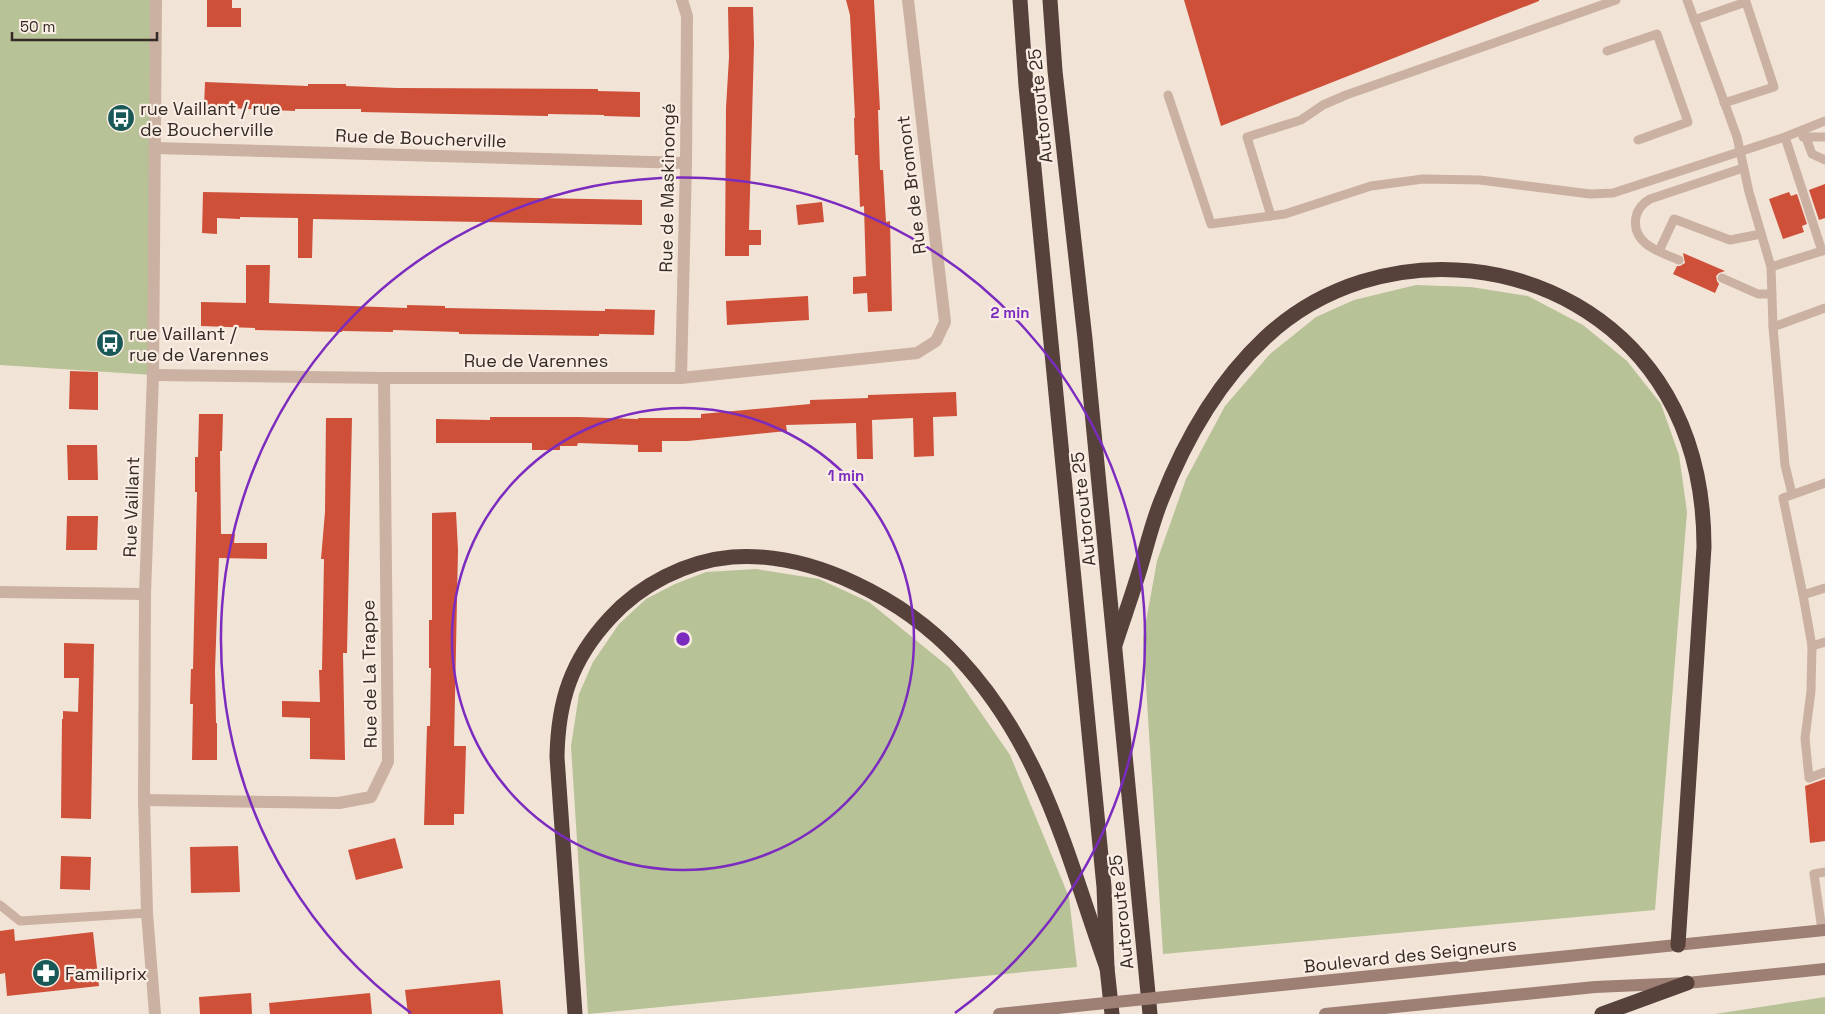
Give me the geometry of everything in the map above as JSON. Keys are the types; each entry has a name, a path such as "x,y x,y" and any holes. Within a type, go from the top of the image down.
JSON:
{"highway":[{"path":"1013,0 1026,86"},
{"name":"Autoroute 25","path":"1020,0 1026,86 1104,887 1107,968 1112,1014"},
{"name":"Autoroute 25","path":"1050,0 1055,71 1085,339 1150,1014"},
{"path":"1114,645 1160,504 1186,445 1229,378 1252,351 1279,325 1307,306 1344,287 1378,276 1413,270 1466,270 1487,273 1522,281 1556,294 1607,327 1648,367 1659,382 1680,422 1692,453 1698,480 1704,528 1703,557 1678,945"},
{"path":"575,1014 557,757 560,715 570,677 590,640 632,598 663,578 681,570 732,557 768,558 786,561 837,576 880,597 915,619 958,657 998,707 1030,760 1058,826 1107,968"},
{"path":"1602,1014 1687,983"}],"main road":[{"name":"Boulevard des Seigneurs","path":"999,1014 1823,930"},
{"path":"1325,1014 1595,987 1687,983 1825,969"}],"street":[{"name":"Rue Vaillant","path":"155,1014 147,913 144,800 145,594 153,374 156,0"},
{"name":"Rue de Maskinongé","path":"681,378 687,16 682,0"},
{"name":"Rue de Bromont","path":"908,0 945,322 936,341 917,353"},
{"name":"Rue de Boucherville","path":"155,148 686,163"},
{"name":"Rue de Varennes","path":"153,374 384,378 681,378 917,353"},
{"name":"Rue de La Trappe","path":"144,800 339,803 371,797 388,762 384,378"},
{"path":"0,592 145,594"}],"lane":[{"path":"1271,216 1247,137 1302,120 1323,105 1346,95 1616,0"},
{"path":"1687,0 1737,137 1743,168 1771,267 1773,327 1784,465 1792,494"},
{"path":"1694,20 1746,2 1774,87 1724,103"},
{"path":"1607,51 1657,34 1688,122 1638,140"},
{"path":"1168,95 1211,224 1285,214 1370,186 1423,179 1480,180 1590,194 1613,193 1739,151 1805,133 1825,121"},
{"path":"1805,133 1825,138"},
{"path":"1805,133 1812,154 1825,160"},
{"path":"1771,267 1824,250 1785,137"},
{"path":"1680,260 1659,251 1640,238 1636,230 1637,214 1644,202 1743,168"},
{"path":"1659,251 1674,220 1730,240 1761,234"},
{"path":"1722,278 1758,294 1772,294"},
{"path":"1773,327 1825,308"},
{"path":"1825,483 1782,498 1812,646 1811,691 1805,738 1809,778 1825,772"},
{"path":"1803,595 1825,588"},
{"path":"1812,646 1825,642"},
{"path":"1823,930 1814,874 1825,872"},
{"path":"0,905 20,921 147,913"}],"green space":[{"path":"0,0 156,0 153,375 0,365"},
{"path":"1416,285 1471,287 1528,296 1583,325 1627,361 1661,404 1679,455 1687,512 1655,910 1163,954 1143,638 1157,561 1186,479 1225,406 1270,354 1316,317 1354,300"},
{"path":"756,569 819,579 869,602 950,668 1010,755 1069,897 1077,967 588,1014 571,746 579,694 593,662 619,624 646,599 675,584 706,572"},
{"path":"1825,997 1825,1014 1715,1014"}],"building":[{"path":"207,0 232,0 232,8 241,8 241,27 207,27"},
{"path":"846,0 874,0 880,110 878,110 880,170 883,170 886,222 890,221 892,311 868,312 867,293 853,294 853,277 866,276 864,206 860,207 858,155 855,155 850,15"},
{"path":"1184,0 1539,0 1539,1 1221,126"},
{"path":"728,7 753,7 754,44 749,230 761,230 761,245 749,245 749,256 725,256 726,108 729,57"},
{"path":"205,82 308,86 308,84 346,84 346,86 397,88 598,89 598,91 640,92 640,117 361,112 361,109 295,109 295,111 204,107"},
{"path":"1825,184 1825,218 1819,220 1809,190"},
{"path":"203,192 642,200 642,225 313,219 312,258 298,258 298,218 217,218 217,234 202,233"},
{"path":"1789,192 1791,196 1797,194 1807,224 1802,226 1804,232 1783,239 1769,199"},
{"path":"822,202 824,222 798,225 796,205"},
{"path":"1683,253 1725,271 1716,276 1719,284 1715,293 1673,274 1677,266 1685,263"},
{"path":"246,265 270,265 269,303 407,308 407,305 445,306 445,308 655,310 654,335 459,334 459,332 393,330 393,332 342,332 255,330 255,328 201,326 201,302 246,303"},
{"path":"808,296 809,320 727,325 726,301"},
{"path":"70,371 98,372 98,410 69,409"},
{"path":"956,392 957,416 933,417 934,456 914,457 913,418 872,420 873,459 857,459 856,423 786,425 787,431 688,441 662,441 662,452 638,452 638,445 578,443 577,446 560,446 560,450 532,450 532,443 436,443 436,419 490,420 490,417 701,418 701,414 810,404 810,400 868,398 868,395"},
{"path":"199,414 223,414 222,451 220,451 221,534 235,534 234,543 267,543 267,559 219,558 215,670 217,760 192,760 193,704 190,704 191,669 193,669 197,492 195,492 195,457 198,457"},
{"path":"326,418 352,418 347,653 343,653 345,760 310,759 310,718 282,717 282,701 320,702 319,670 322,670 324,559 321,559 325,512"},
{"path":"67,445 97,445 98,480 68,480"},
{"path":"456,512 458,550 454,746 466,746 464,814 454,814 454,825 424,825 427,726 430,726 431,668 429,668 429,620 432,620 432,513"},
{"path":"67,516 98,516 97,550 66,550"},
{"path":"64,643 94,644 91,819 61,818 63,711 78,712 79,678 64,678"},
{"path":"1825,779 1825,841 1810,843 1805,786"},
{"path":"395,838 403,868 356,880 348,850"},
{"path":"238,846 240,892 191,893 190,847"},
{"path":"61,856 91,857 90,890 60,889"},
{"path":"14,929 15,941 93,932 99,986 7,996 5,973 0,974 0,931"},
{"path":"500,980 503,1014 408,1014 405,990"},
{"path":"251,993 252,1014 200,1014 199,997"},
{"path":"370,993 372,1014 270,1014 269,1003"}],"place":[{"name":"rue Vaillant / rue de Boucherville","path":"121,118"},
{"name":"rue Vaillant / rue de Varennes","path":"110,343"},
{"name":"Familiprix","path":"46,973"}]}
